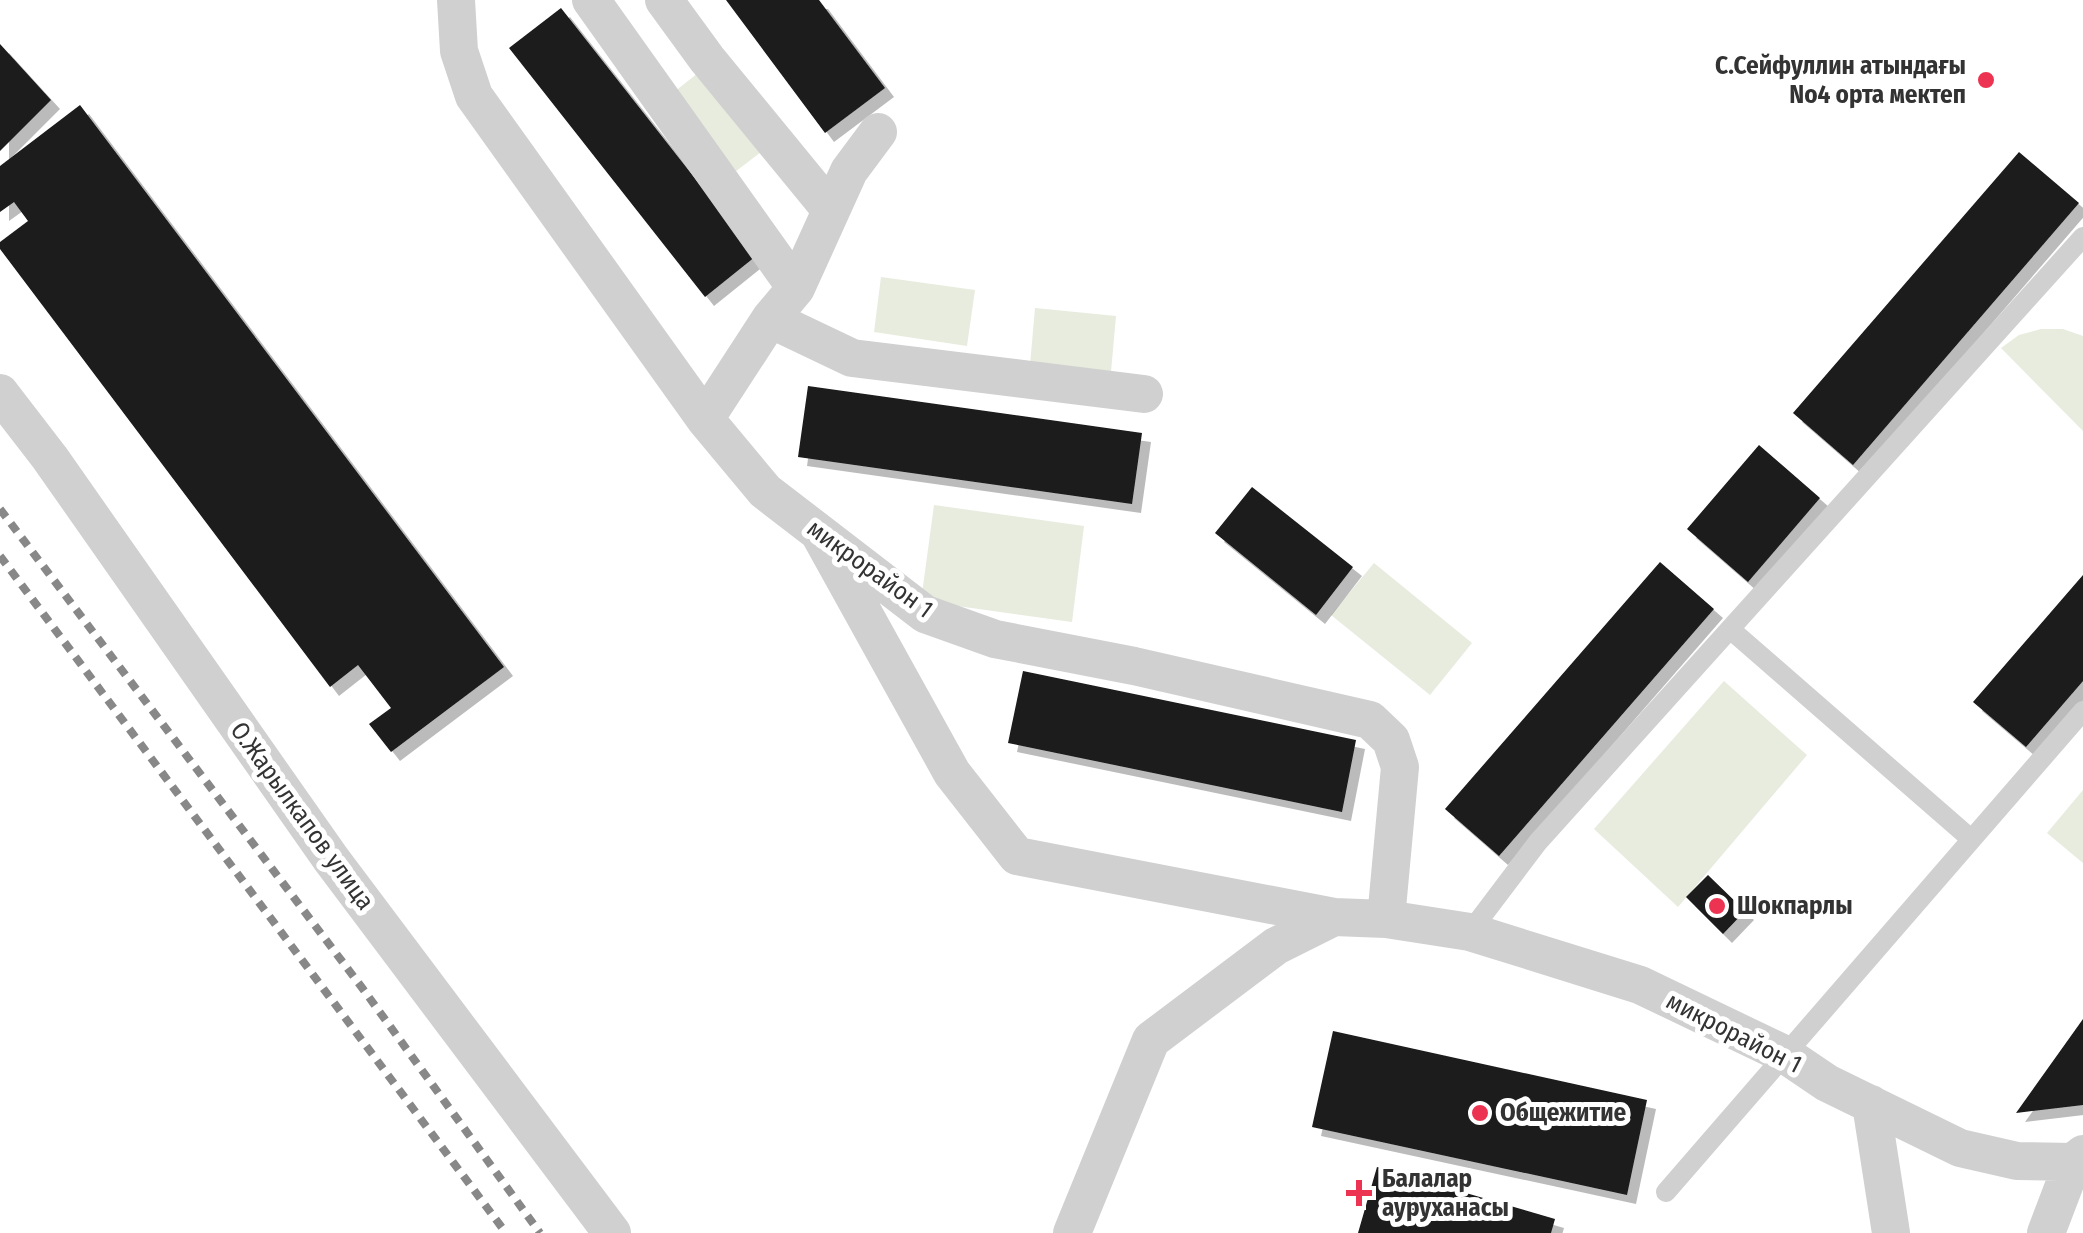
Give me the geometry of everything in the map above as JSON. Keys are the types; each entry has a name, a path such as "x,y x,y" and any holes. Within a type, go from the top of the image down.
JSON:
{"street":[{"name":"микрорайон 1","path":"456,0 459,50 474,96 705,419 765,492 926,614 995,640 1134,666 1370,720 1391,740 1400,767 1386,919"},
{"path":"591,0 796,288"},
{"path":"664,0 707,59 830,209"},
{"path":"705,419 770,319 796,288 849,171 878,132"},
{"path":"770,319 852,358 1144,394"},
{"name":"О.Жарылкапов улица","path":"0,394 50,458 331,859 612,1233"},
{"name":"микрорайон 1","path":"819,533 952,773 1017,856 1334,917 1386,919 1470,932 1640,985 1784,1054 1827,1083 1960,1148 2017,1161 2078,1158 2046,1233"},
{"path":"1072,1233 1151,1040 1276,946 1334,917"},
{"path":"1871,1104 1892,1233"}],"lane":[{"path":"1470,932 1538,842 2083,237"},
{"path":"1730,629 1972,839"},
{"path":"1666,1192 2083,712"}],"shaded area":[{"path":"703,69 765,149 731,175 669,96"},
{"path":"881,277 975,290 967,346 874,332"},
{"path":"1035,308 1116,316 1111,372 1030,365"},
{"path":"2063,329 2083,336 2083,431 2001,348 2019,335"},
{"path":"934,505 1084,526 1072,622 921,601"},
{"path":"1374,563 1472,643 1430,695 1331,615"},
{"path":"1724,681 1807,755 1678,907 1594,829"},
{"path":"2083,790 2083,863 2047,833"}],"building":[{"path":"726,0 819,0 885,88 825,133"},
{"path":"561,8 756,256 705,297 509,48"},
{"path":"0,44 51,100 0,151"},
{"path":"80,105 504,667 391,752 369,724 391,708 358,665 330,687 0,249 0,242 28,221 14,202 0,212 0,166"},
{"path":"2019,152 2079,203 1853,465 1793,413"},
{"path":"808,386 1142,433 1132,504 798,457"},
{"path":"1759,445 1820,498 1748,582 1687,529"},
{"path":"1252,487 1353,567 1316,615 1215,533"},
{"path":"1660,562 1714,609 1499,856 1445,809"},
{"path":"2083,575 2083,681 2026,747 1973,702"},
{"path":"1023,671 1356,740 1342,812 1008,743"},
{"path":"1708,875 1745,911 1723,934 1686,897"},
{"path":"2083,1019 2083,1105 2016,1113"},
{"name":"Общежитие","path":"1333,1031 1647,1100 1627,1195 1312,1127"},
{"path":"1377,1167 1555,1219 1551,1233 1358,1233"}],"railway":[{"path":"0,509 363,989 540,1233"},
{"path":"0,556 506,1233"}],"place":[{"name":"С.Сейфуллин атындағы No4 орта мектеп","path":"1986,80"},
{"name":"Шокпарлы","path":"1717,906"},
{"name":"Общежитие","path":"1480,1113"},
{"name":"Балалар ауруханасы","path":"1359,1193"}]}
